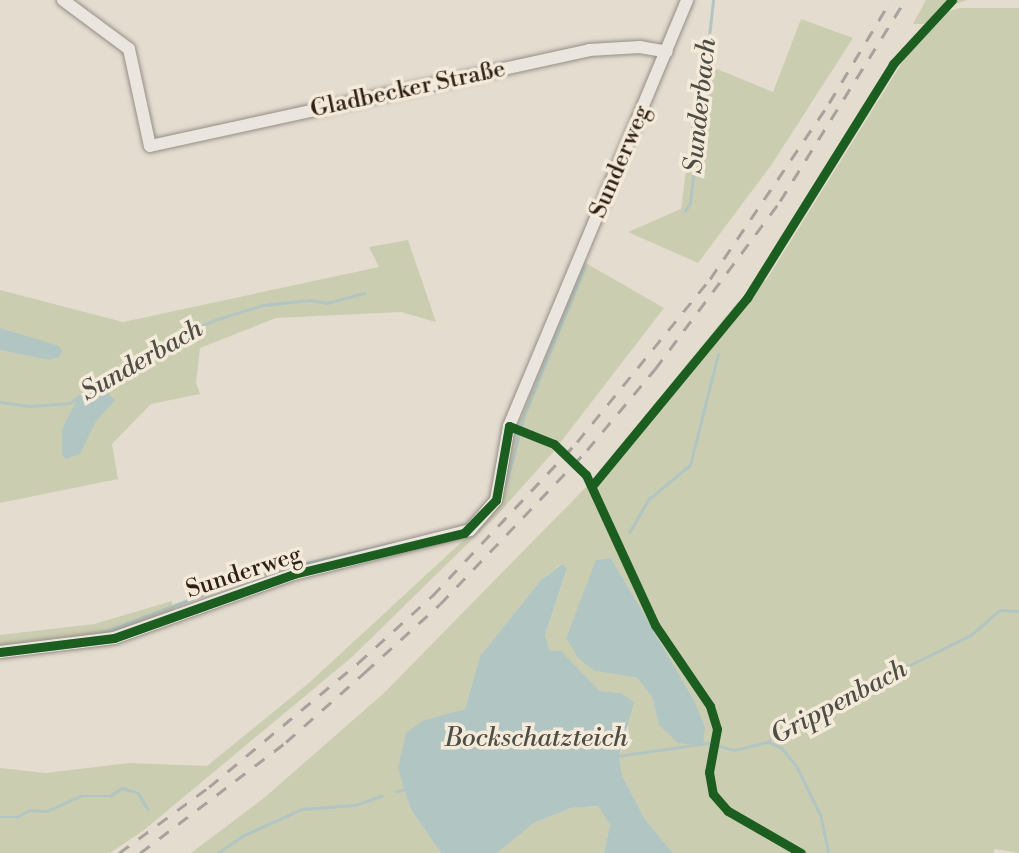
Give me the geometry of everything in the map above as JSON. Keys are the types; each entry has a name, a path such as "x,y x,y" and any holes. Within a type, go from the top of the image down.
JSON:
{"street":[{"name":"Gladbecker Straße","path":"63,0 128,48 150,146 589,50 640,47 667,52"},
{"name":"Sunderweg","path":"0,652 114,638 294,574 470,530 496,500 509,426 687,0"}],"green space":[{"path":"926,0 967,0 944,8 925,24 913,24"},
{"path":"960,8 1019,8 1019,853 995,849 993,853 673,853 644,818 622,775 619,756 629,732 621,693 600,691 561,652 550,651 545,635 567,570 561,564 541,580 480,656 465,709 424,720 404,789 411,810 441,853 191,853 264,798 384,693 592,481 736,304 767,279 908,53 949,11","holes":["611,558 694,700 659,725 652,697 637,678 595,671 566,638 597,560"]},
{"path":"801,19 853,38 772,164 698,263 628,232 681,209 700,62 773,92"},
{"path":"408,240 436,322 401,312 276,318 200,348 196,383 200,394 151,404 112,444 118,479 0,503 0,350 48,360 17,334 0,328 0,290 123,322 379,267 369,247"},
{"path":"584,262 664,308 560,443 517,426"},
{"path":"515,431 555,450 498,514 352,657 144,830 110,853 0,853 0,768 46,773 129,763 207,766 310,682 467,537 500,501"},
{"path":"172,601 173,612 113,635 0,648 0,635 94,624"},
{"path":"599,806 610,825 604,853 497,853 534,823 571,808"}],"water":[{"path":"0,328 59,346 62,351 59,357 48,360 0,350"},
{"path":"94,384 102,386 115,401 96,421 80,454 66,459 62,455 62,429 78,398"},
{"path":"611,558 694,700 705,728 703,746 678,743 659,725 652,697 637,678 595,671 579,659 566,638 596,560"},
{"name":"Bockschatzteich","path":"562,564 567,569 545,635 550,651 561,651 600,691 621,693 634,702 619,756 622,775 644,818 673,853 604,853 610,825 598,806 571,808 534,823 497,853 441,853 411,810 404,789 398,768 406,733 424,720 465,709 480,656 541,580"}],"waterway":[{"name":"Sunderbach","path":"685,211 690,203 713,0"},
{"name":"Sunderbach","path":"505,487 524,415 584,268"},
{"name":"Sunderbach","path":"97,385 173,338 218,319 263,305 310,300 327,303 365,293"},
{"path":"629,533 649,499 690,465 718,354"},
{"name":"Sunderbach","path":"0,402 29,406 70,403 80,396"},
{"name":"Sunderbach","path":"285,568 394,543"},
{"name":"Sunderbach","path":"249,578 276,570"},
{"name":"Sunderbach","path":"99,634 233,583"},
{"name":"Grippenbach","path":"768,742 774,733 823,717 878,683 891,669 906,667 971,635 1000,610 1019,611"},
{"name":"Grippenbach","path":"617,756 708,743 735,750 768,742 782,748 796,765 821,816 829,853"},
{"name":"Grippenbach","path":"0,817 17,817 29,810 47,811 81,796 110,796 122,788 138,793 148,809"},
{"name":"Grippenbach","path":"396,791 406,789"},
{"name":"Grippenbach","path":"218,853 242,836 302,809 355,805 381,796"}],"railway":[{"path":"119,853 209,787 358,663 432,596 577,442 710,279 829,103 891,0"},
{"path":"140,853 286,742 365,672 440,604 587,450 655,369 780,201 905,0"}],"cycle path":[{"path":"592,486 747,298 893,64 952,0"},
{"path":"0,652 114,638 294,574 464,533 496,500 509,426 554,444 586,475 655,625 710,706 717,729 709,772 713,794 728,811 801,853"}]}
